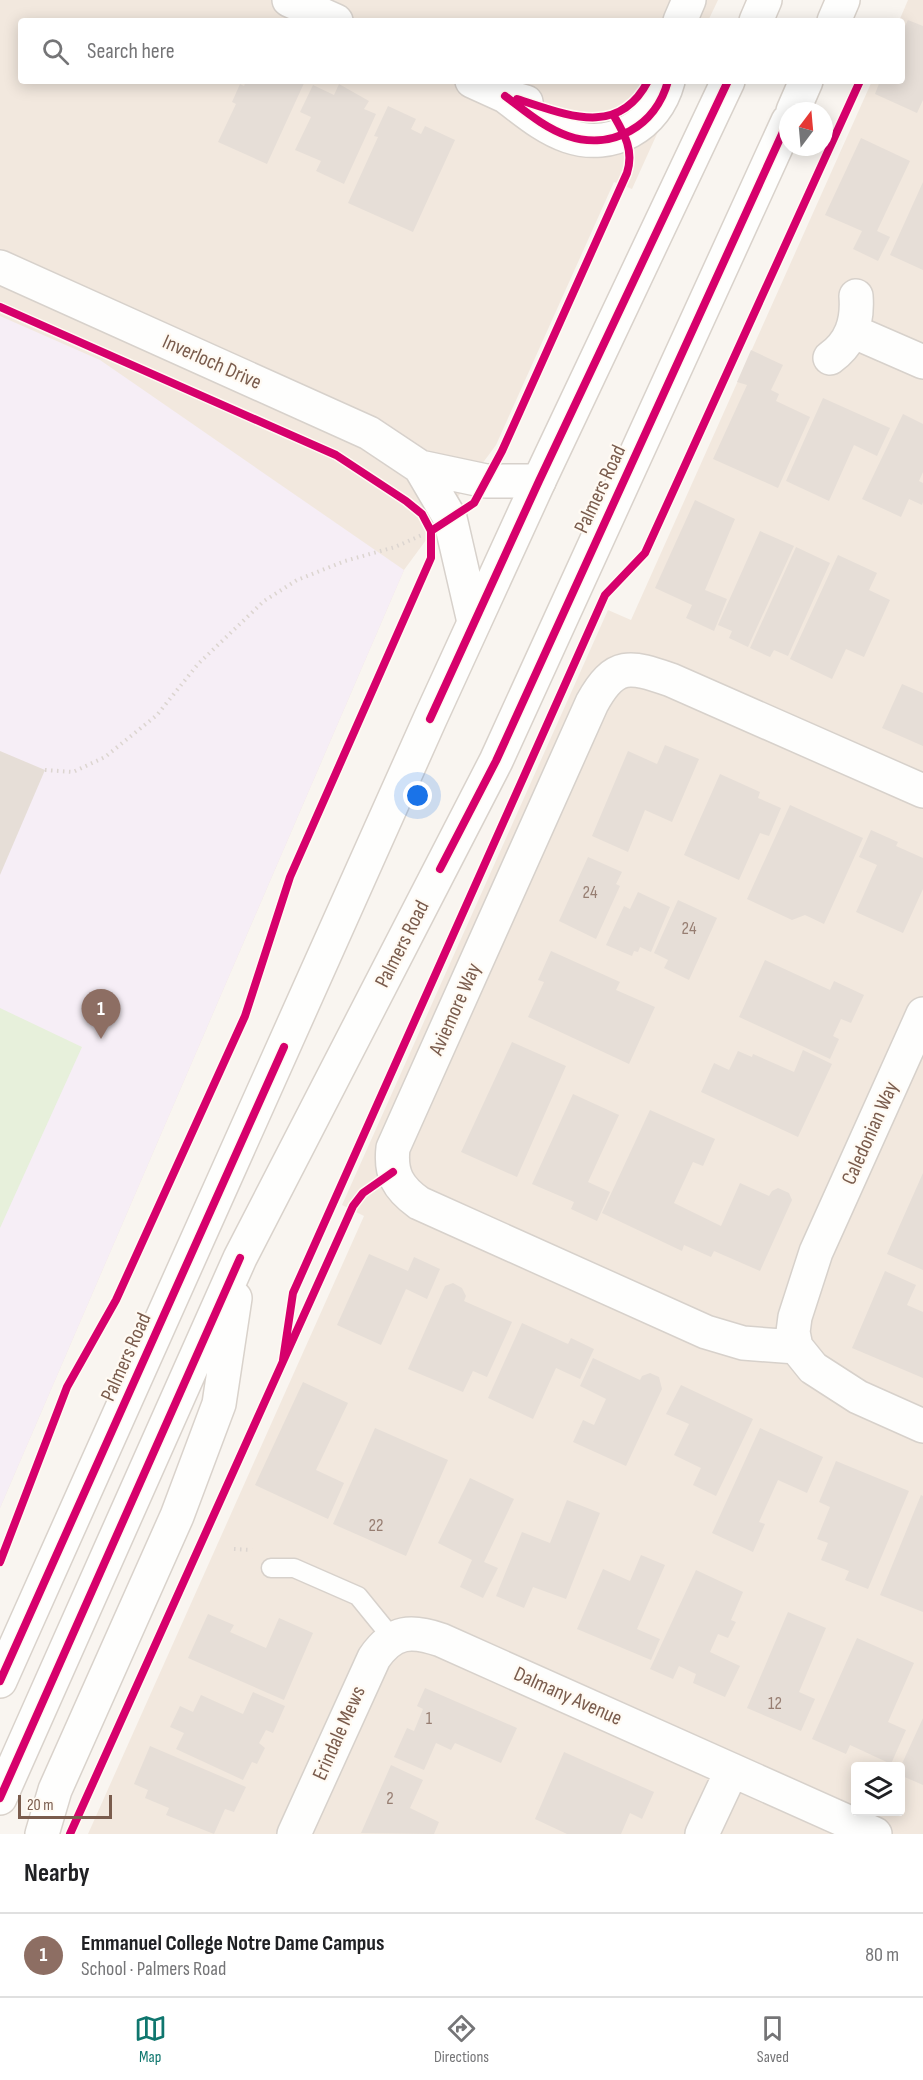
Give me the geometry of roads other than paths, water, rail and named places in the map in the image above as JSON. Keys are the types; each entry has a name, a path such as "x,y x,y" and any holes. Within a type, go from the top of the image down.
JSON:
{"main road":[{"path":"289,0 329,18"},
{"path":"681,18 689,0"},
{"path":"757,18 765,0"},
{"path":"835,18 843,0"},
{"path":"479,84 505,96 577,118 614,116 630,106 646,84"},
{"path":"505,96 541,122 566,136 588,141 625,135 643,124 659,105 667,84"},
{"name":"Palmers Road","path":"0,1681 474,622 727,84"},
{"path":"797,102 805,84"},
{"name":"Palmers Road","path":"0,1798 240,1258 496,761 779,141"},
{"name":"Inverloch Drive","path":"0,267 369,433 420,467 486,481 539,481"},
{"path":"830,358 847,343 857,308 856,296"},
{"path":"852,331 923,362"},
{"name":"Inverloch Drive","path":"420,467 441,525 456,536 474,622"},
{"name":"Aviemore Way","path":"787,1346 743,1343 705,1332 419,1203 409,1196 393,1172 393,1148 592,703 608,678 618,672 641,670 671,680 923,791"},
{"name":"Caledonian Way","path":"787,1346 776,1337 778,1322 784,1306 816,1252 921,1023"},
{"path":"42,1834 55,1790 177,1516 219,1404 240,1258"},
{"path":"787,1346 813,1368 858,1397 923,1426"},
{"name":"Dalmany Avenue","path":"393,1639 414,1633 441,1640 875,1834"},
{"name":"Erindale Mews","path":"294,1834 368,1668 381,1648 393,1639"},
{"path":"702,1834 732,1770"}],"lane":[{"path":"271,1568 294,1568 358,1596 393,1639"}],"place":[{"name":"Emmanuel College Notre Dame Campus","path":"101,1039"}]}
